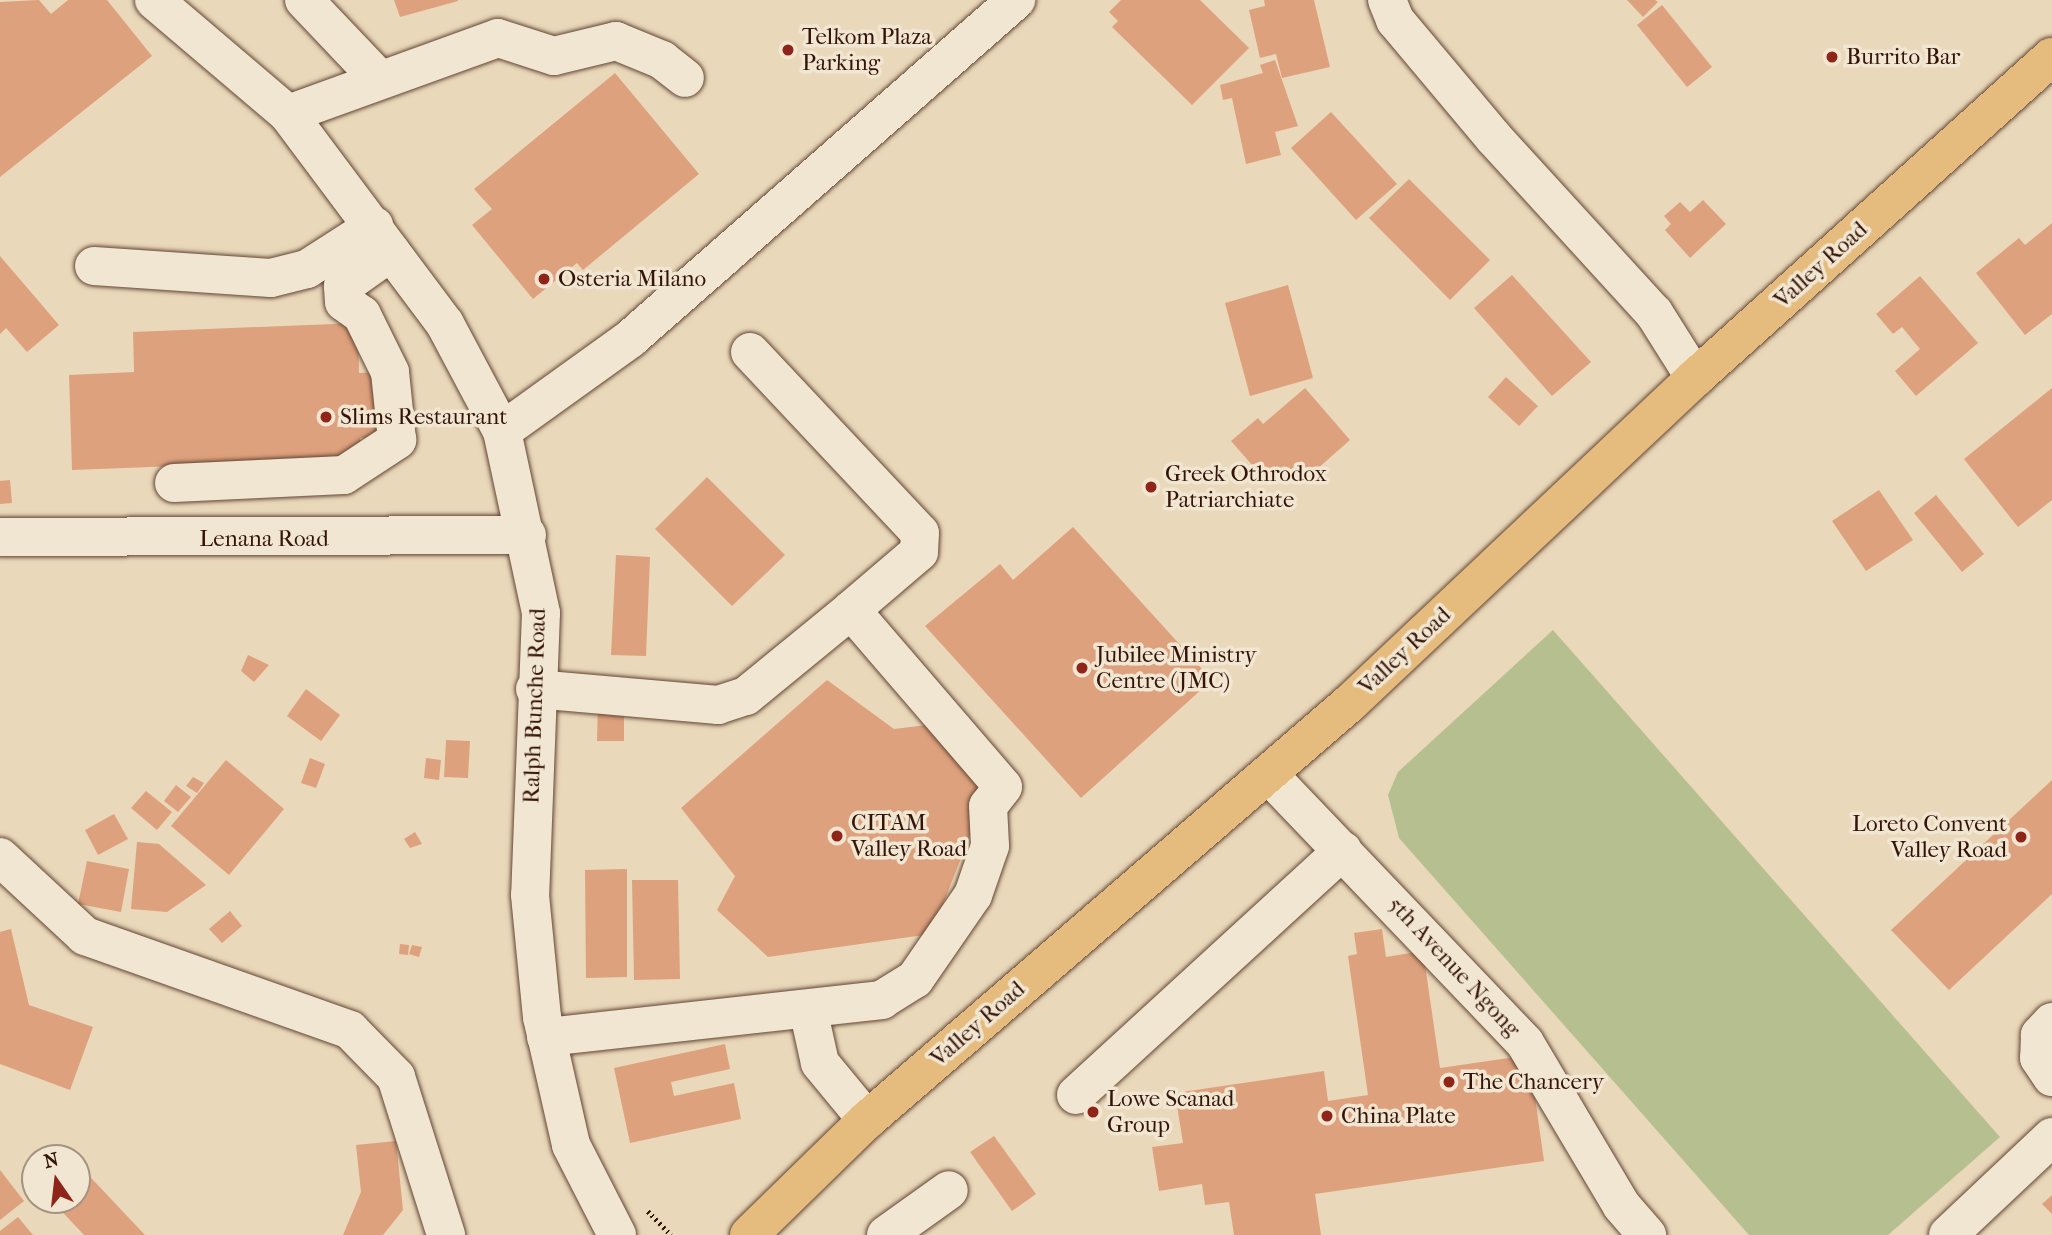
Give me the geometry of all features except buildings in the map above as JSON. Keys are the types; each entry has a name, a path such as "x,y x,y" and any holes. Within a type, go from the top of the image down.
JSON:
{"main road":[{"name":"Valley Road","path":"749,1235 867,1120 1275,780 1695,378 2052,57"}],"street":[{"name":"Ralph Bunche Road","path":"154,0 288,114 445,324 502,432 527,535 541,613 535,689 530,895 546,1037 571,1145 617,1235"},
{"path":"304,0 377,77"},
{"path":"502,432 631,339 1016,0"},
{"path":"1387,0 1395,20 1494,138 1654,313 1695,378"},
{"path":"288,114 377,77 498,38 554,56 616,41 662,60 685,78"},
{"path":"94,266 271,278 307,269 383,239"},
{"path":"174,483 344,475 397,440 390,372 362,315 344,302 343,286 383,239"},
{"path":"535,689 718,705 746,696 919,552 920,533 750,352"},
{"name":"Lenana Road","path":"0,537 527,535"},
{"path":"546,1037 882,1000 915,979 973,895 990,846 988,806 1003,787 851,610"},
{"name":"5th Avenue Ngong","path":"1275,780 1525,1043 1621,1205 1647,1235"},
{"path":"1076,1095 1343,850"},
{"path":"0,857 85,936 351,1030 396,1077 446,1235"},
{"path":"808,1009 820,1063 867,1120"},
{"path":"2052,1022 2040,1035 2039,1058 2052,1077"},
{"path":"1948,1235 2052,1137"},
{"path":"886,1235 949,1190"}],"path":[{"path":"658,1218 671,1235"}],"green space":[{"path":"1553,630 2000,1137 1888,1235 1749,1235 1399,838 1388,795 1398,772"}],"place":[{"name":"Telkom Plaza Parking","path":"788,50"},
{"name":"Burrito Bar","path":"1832,57"},
{"name":"Osteria Milano","path":"544,279"},
{"name":"Slims Restaurant","path":"326,417"},
{"name":"Greek Othrodox Patriarchiate","path":"1151,487"},
{"name":"Jubilee Ministry Centre (JMC)","path":"1082,668"},
{"name":"CITAM Valley Road","path":"837,836"},
{"name":"Loreto Convent Valley Road","path":"2021,837"},
{"name":"The Chancery","path":"1449,1082"},
{"name":"Lowe Scanad Group","path":"1093,1112"},
{"name":"China Plate","path":"1327,1116"}]}
